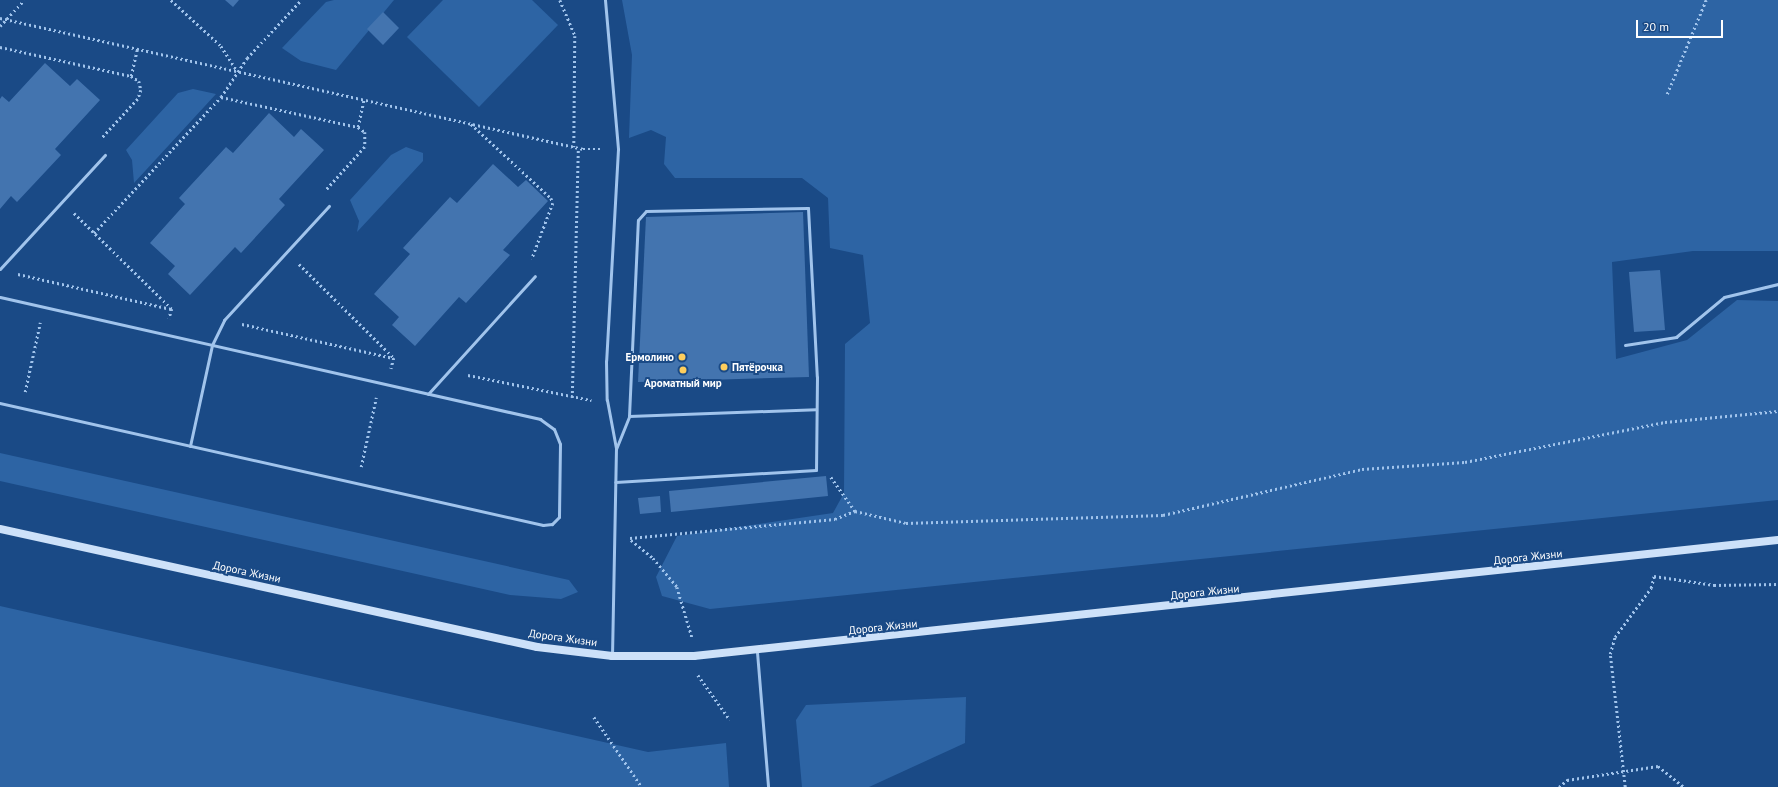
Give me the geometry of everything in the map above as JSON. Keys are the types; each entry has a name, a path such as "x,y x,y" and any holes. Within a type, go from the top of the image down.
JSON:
{"main road":[{"name":"Дорога Жизни","path":"0,529 537,647 612,656 694,656 757,652 1778,540"}],"lane":[{"path":"605,0 618,149 606,361 607,400 616,449 612,656"},
{"path":"0,269 105,155"},
{"path":"190,446 212,345 224,320 329,206"},
{"path":"615,482 816,470 811,214 802,206 641,214 629,416 616,449"},
{"path":"428,394 535,276"},
{"path":"1625,346 1676,337 1724,297 1778,284"},
{"path":"0,297 43,308 540,419 554,429 560,444 559,518 552,524 543,525 0,403"},
{"path":"629,416 816,409"},
{"path":"757,652 768,787"}],"path":[{"path":"0,26 24,0"},
{"path":"171,0 221,46 238,71"},
{"path":"94,233 221,97 238,71 301,0"},
{"path":"560,0 575,36 574,147"},
{"path":"1667,94 1706,0"},
{"path":"0,18 583,149"},
{"path":"0,47 131,76 139,81 141,90 138,98 101,139"},
{"path":"131,76 137,49"},
{"path":"221,97 358,128 365,132 365,147 324,191"},
{"path":"358,128 364,99"},
{"path":"470,123 551,198 553,203 536,254 529,263"},
{"path":"572,398 578,148"},
{"path":"62,201 172,309"},
{"path":"287,252 394,358"},
{"path":"15,273 172,309"},
{"path":"29,373 43,308"},
{"path":"166,335 172,309"},
{"path":"224,320 394,358"},
{"path":"388,384 394,358"},
{"path":"448,371 577,400"},
{"path":"365,448 380,383"},
{"path":"629,538 835,519 855,511 906,523 1163,515 1362,469 1465,462 1665,422 1778,411"},
{"path":"816,470 826,472 855,511"},
{"path":"614,526 653,558 678,587 694,642"},
{"path":"1625,787 1610,654 1615,637 1651,588 1654,576 1714,585 1778,584"},
{"path":"695,671 730,720"},
{"path":"594,717 642,787"},
{"path":"1559,787 1566,780 1658,766 1684,787"}],"shaded area":[{"path":"334,0 394,0 336,70 301,61 282,48 326,2"},
{"path":"443,0 532,0 558,25 479,107 407,37"},
{"path":"622,0 1778,0 1778,251 1693,251 1612,262 1616,359 1687,340 1737,300 1778,301 1778,500 710,609 662,596 656,577 677,536 833,513 844,493 845,344 870,323 863,255 830,248 828,198 802,178 675,178 664,164 666,137 651,130 629,138 632,55"},
{"path":"193,89 216,94 134,183 132,160 126,150 178,93"},
{"path":"406,147 423,153 423,161 357,232 359,221 350,200 391,155"},
{"path":"0,453 569,580 578,592 561,599 510,595 0,481"},
{"path":"0,606 648,752 726,743 729,787 0,787"},
{"path":"966,697 965,743 869,787 802,787 796,720 806,705"}],"building":[{"path":"225,0 239,0 233,7"},
{"path":"383,12 399,28 383,45 367,29"},
{"path":"45,63 70,86 77,79 100,100 55,149 61,155 17,202 11,196 0,209 0,99 2,96 9,102"},
{"path":"269,113 294,137 301,129 324,150 279,199 285,205 241,253 235,247 190,295 168,274 175,266 150,243 185,204 179,198 226,147 233,153"},
{"path":"493,164 518,187 526,180 548,201 503,250 510,255 466,303 459,297 415,346 392,325 399,317 374,294 410,254 403,248 450,197 457,203"},
{"path":"803,212 809,377 638,382 646,217"},
{"path":"1660,270 1665,330 1634,332 1629,272"},
{"path":"826,476 828,496 671,512 669,491"},
{"path":"660,496 661,512 640,514 638,498"}],"place":[{"name":"Ермолино","path":"682,357"},
{"name":"Пятёрочка","path":"724,367"},
{"name":"Ароматный мир","path":"683,370"}]}
